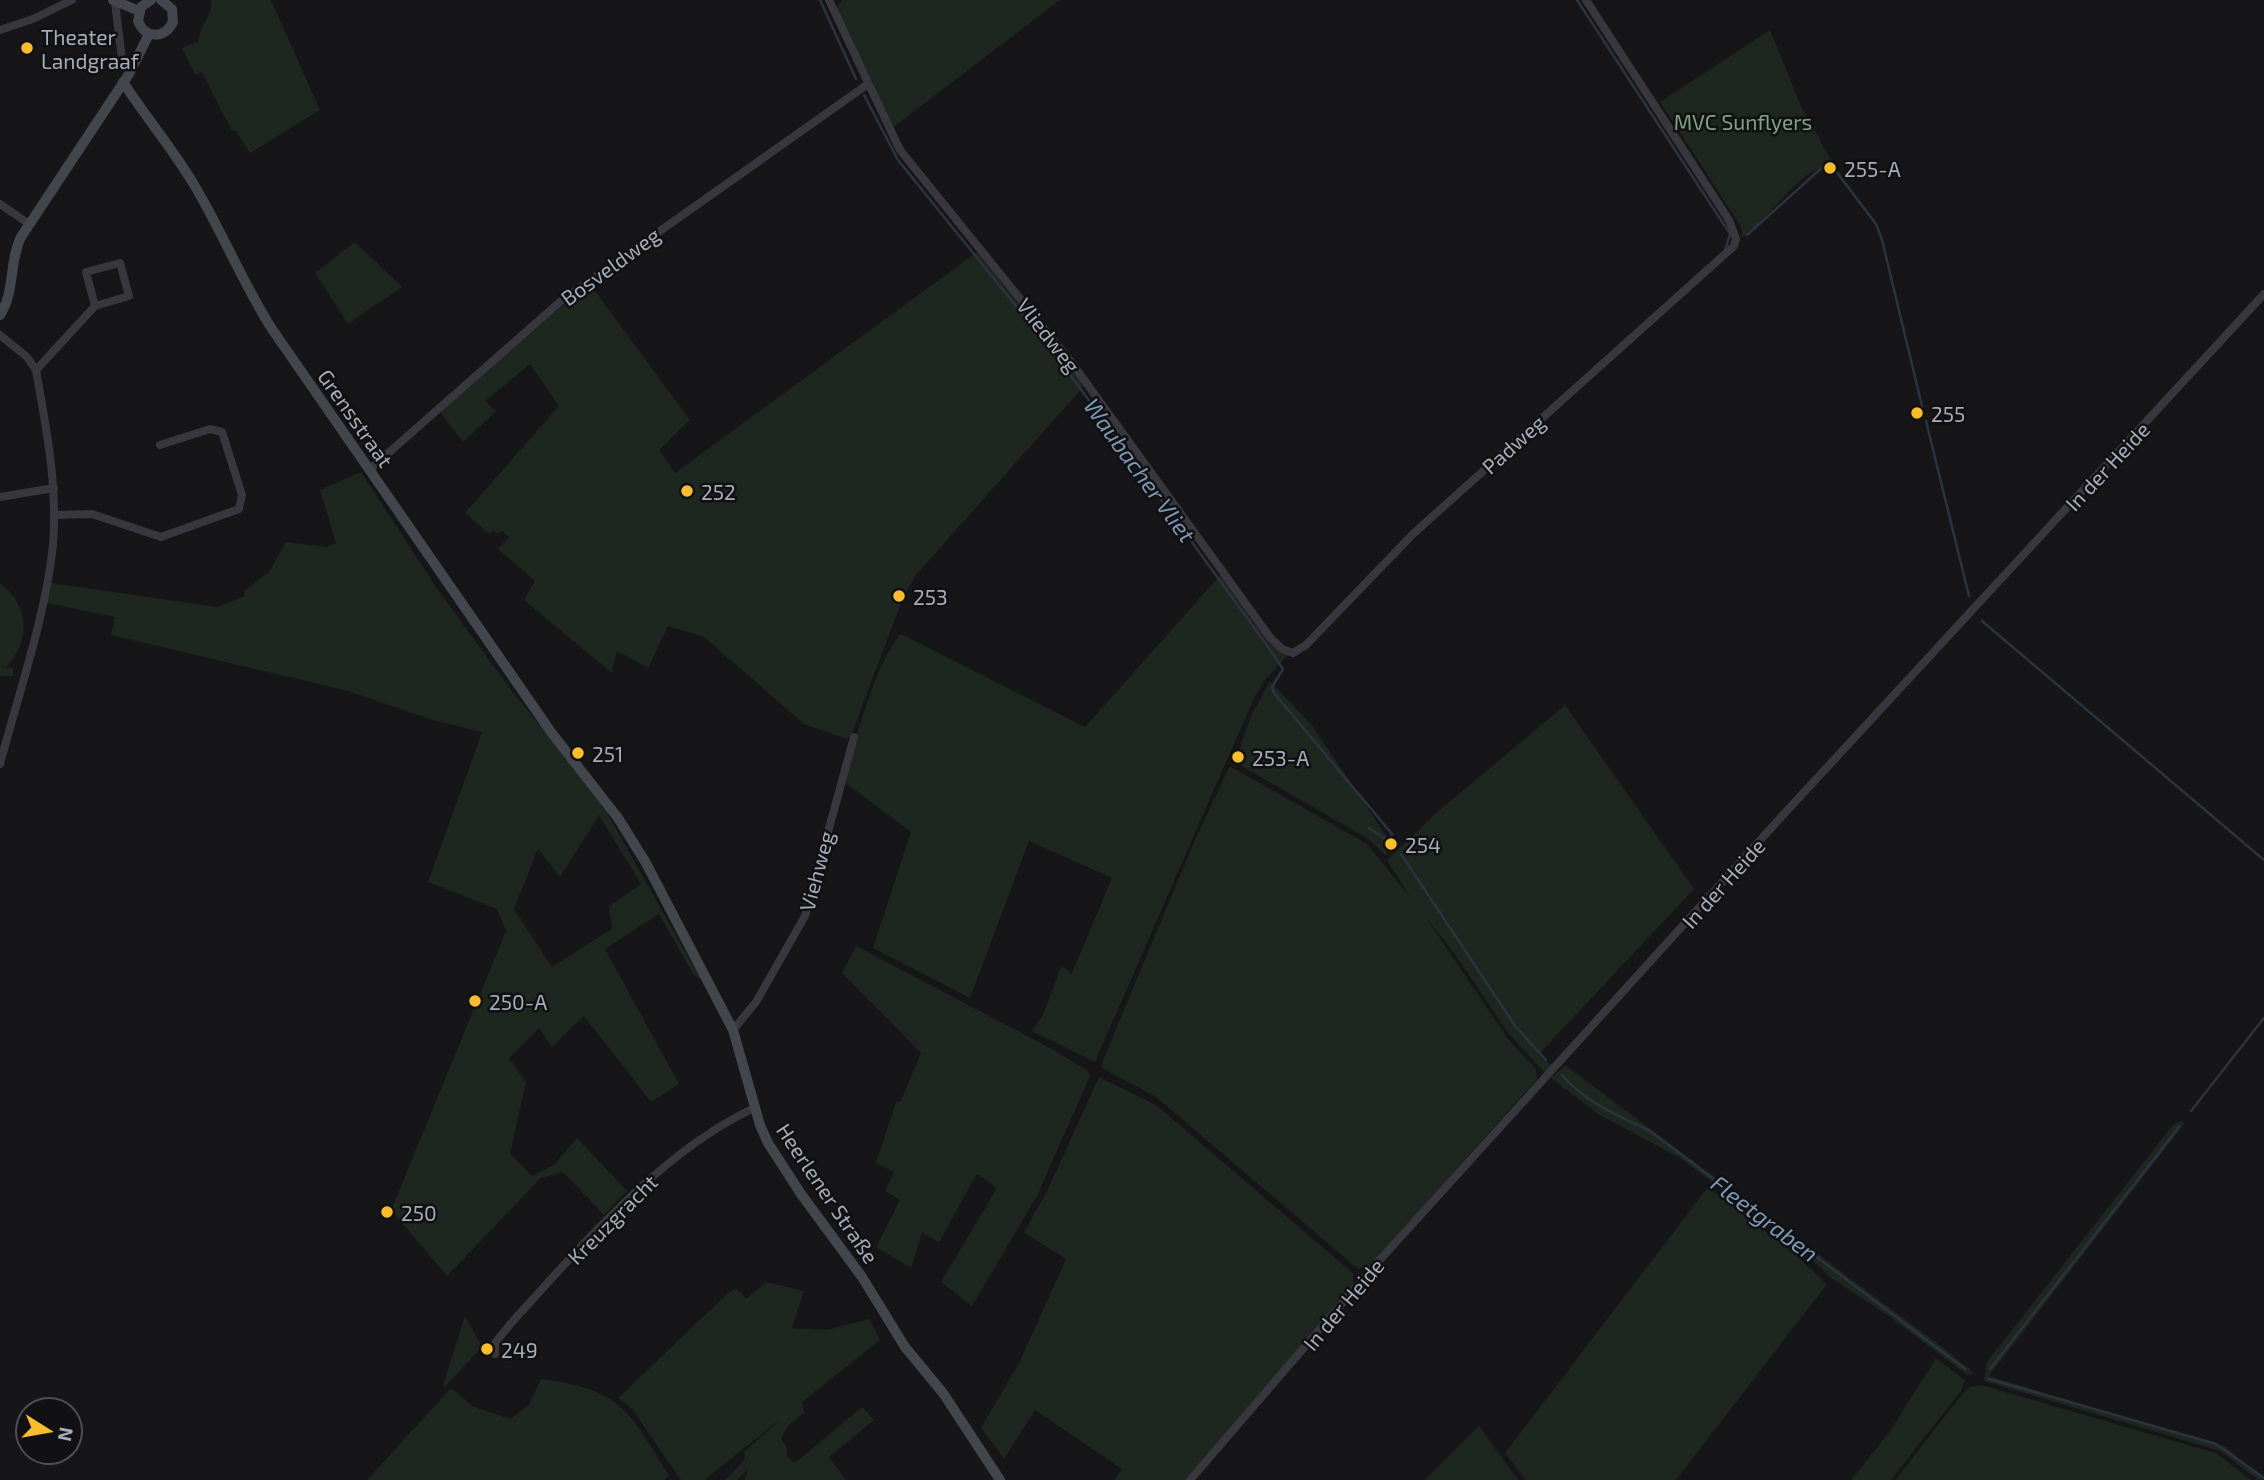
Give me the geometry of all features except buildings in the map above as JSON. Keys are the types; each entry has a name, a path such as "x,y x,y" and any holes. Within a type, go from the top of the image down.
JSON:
{"main road":[{"path":"139,11 151,0"},
{"path":"139,11 140,26 149,34 161,35 173,22 172,9 161,0"},
{"path":"172,9 182,0"},
{"path":"114,1 139,11"},
{"path":"0,314 15,253 29,224 123,82 149,34"},
{"name":"Grensstraat","path":"123,82 192,181 222,234 248,291 272,329 511,676 577,764"},
{"name":"Heerlener Straße","path":"577,764 599,791 646,863 733,1030 754,1108 768,1143 789,1178 846,1254 899,1338 943,1393 1000,1480"}],"street":[{"path":"0,30 33,19 72,0"},
{"name":"Vliedweg","path":"829,0 896,142 910,163 1072,363 1269,636 1282,649 1293,653"},
{"name":"Padweg","path":"1293,653 1306,645 1413,534 1730,252 1736,239 1729,220 1587,0"},
{"path":"114,1 122,59"},
{"name":"Bosveldweg","path":"369,470 561,301 868,84"},
{"path":"0,204 29,224"},
{"path":"36,370 94,306 129,296 120,263 86,272 94,306"},
{"name":"In der Heide","path":"1190,1480 1377,1263 1783,815 2264,294"},
{"path":"0,335 27,357 36,370 54,488 46,589 0,764"},
{"path":"54,514 92,514 161,537 239,509 242,495 222,432 210,429 160,445"},
{"path":"0,497 54,488"},
{"path":"0,722 10,725"},
{"name":"Viehweg","path":"733,1030 755,1002 805,916 854,737"},
{"name":"Kreuzgracht","path":"495,1354 495,1343 507,1328 654,1175 736,1116 754,1108"}],"green space":[{"path":"211,0 271,0 320,110 250,153 235,130 232,131 202,72 195,75 182,48 199,41 210,11"},
{"path":"842,0 1060,0 891,129 836,9"},
{"name":"MVC Sunflyers","path":"1770,30 1801,106 1831,160 1829,167 1807,175 1743,237 1740,225 1660,102"},
{"path":"355,242 402,287 348,324 315,273"},
{"path":"977,252 1085,385 916,575 903,598 851,736 847,739 804,724 704,637 668,626 648,668 617,651 612,673 524,600 535,581 498,549 509,537 502,531 498,534 493,530 489,534 465,513 559,406 530,364 485,401 496,411 463,442 439,411 589,283 690,420 659,450 675,473"},
{"path":"361,472 438,590 512,691 600,800 701,980 693,974 659,914 605,949 679,1084 651,1102 584,1016 552,1047 539,1028 509,1058 526,1082 510,1154 532,1176 554,1165 577,1138 627,1191 604,1215 563,1172 541,1178 447,1276 391,1210 506,931 497,909 428,882 482,732 430,719 348,691 111,635 115,617 47,603 51,583 217,607 245,596 244,591 269,572 286,542 327,547 336,543 320,490","holes":["599,815 641,884 609,906 612,929 552,967 514,909 538,849 560,877"]},
{"path":"1221,574 1288,655 1264,681 1254,698 1095,1062 1032,1031 1043,1015 1061,967 1067,969 1071,975 1112,878 1029,841 970,998 873,948 911,832 843,781 874,683 891,647 901,634 1085,727"},
{"path":"0,584 17,602 24,624 19,648 5,668 13,668 13,676 0,676"},
{"path":"1270,681 1311,724 1393,846 1385,855 1370,840 1235,762 1251,716"},
{"path":"1565,705 1694,889 1539,1054 1552,1066 1545,1073 1509,1034 1454,953 1427,919 1508,1039 1536,1069 1537,1079 1369,1267 1358,1269 1156,1097 1102,1068 1103,1060 1194,842 1230,766 1367,844 1410,897 1387,860 1435,814"},
{"path":"856,946 1054,1050 1088,1071 1090,1076 1037,1196 972,1306 941,1282 997,1188 977,1174 939,1242 922,1233 911,1268 876,1247 900,1200 885,1191 894,1172 876,1163 896,1102 901,1101 921,1053 842,973"},
{"path":"1565,1065 1946,1350 1973,1372 1972,1374 1967,1375 1889,1316 1831,1278 1803,1251 1680,1158 1598,1114 1551,1078"},
{"path":"1099,1077 1156,1105 1353,1273 1353,1286 1186,1480 1114,1480 1122,1469 1035,1410 1004,1459 981,1428 1020,1361 1066,1259 1024,1232 1048,1189"},
{"path":"2180,1121 2185,1123 1989,1376 2226,1447 2264,1480 2258,1480 2220,1451 1984,1381 1986,1363 2173,1125"},
{"path":"1708,1187 1796,1255 1827,1284 1676,1480 1525,1480 1505,1453"},
{"path":"766,1282 804,1291 792,1328 827,1330 869,1319 880,1340 802,1402 804,1413 790,1424 781,1438 787,1448 787,1456 795,1463 862,1407 874,1420 829,1457 846,1480 744,1480 748,1469 737,1480 725,1480 745,1459 744,1452 781,1419 704,1480 681,1480 632,1409 618,1398 727,1294 736,1288 746,1299"},
{"path":"465,1316 482,1347 444,1388 443,1385"},
{"path":"1936,1358 1965,1380 1961,1391 1891,1480 1851,1480 1891,1430"},
{"path":"541,1379 590,1390 607,1397 632,1419 669,1475 664,1480 367,1480 451,1388 474,1407 510,1419 529,1405"},
{"path":"1981,1385 2216,1453 2251,1480 1895,1480 1963,1393 1970,1387"},
{"path":"1479,1426 1518,1480 1425,1480"}],"waterway":[{"name":"Waubacher Vliet","path":"820,0 856,79"},
{"path":"1577,0 1730,234 1725,250"},
{"name":"Waubacher Vliet","path":"864,95 898,160 1058,358 1266,644 1283,669 1272,687 1274,693 1392,834 1390,844"},
{"path":"1747,235 1826,164 1832,166 1876,224 1922,406"},
{"path":"1926,421 1969,596"},
{"path":"1982,621 2264,860"},
{"name":"Fleetgraben","path":"1369,828 1389,842"},
{"name":"Fleetgraben","path":"1401,854 1516,1027 1546,1060"},
{"path":"2191,1111 2264,1018"},
{"name":"Fleetgraben","path":"1562,1075 1592,1101 1650,1131 1965,1369"},
{"path":"1990,1369 2179,1127"},
{"name":"Fleetgraben","path":"1989,1379 2216,1444 2264,1478"}],"place":[{"name":"Theater Landgraaf","path":"27,48"},
{"name":"255-A","path":"1830,168"},
{"name":"255","path":"1917,413"},
{"name":"252","path":"687,491"},
{"name":"253","path":"899,596"},
{"name":"251","path":"578,753"},
{"name":"253-A","path":"1238,757"},
{"name":"254","path":"1391,844"},
{"name":"250-A","path":"475,1001"},
{"name":"250","path":"387,1212"},
{"name":"249","path":"487,1349"}]}
